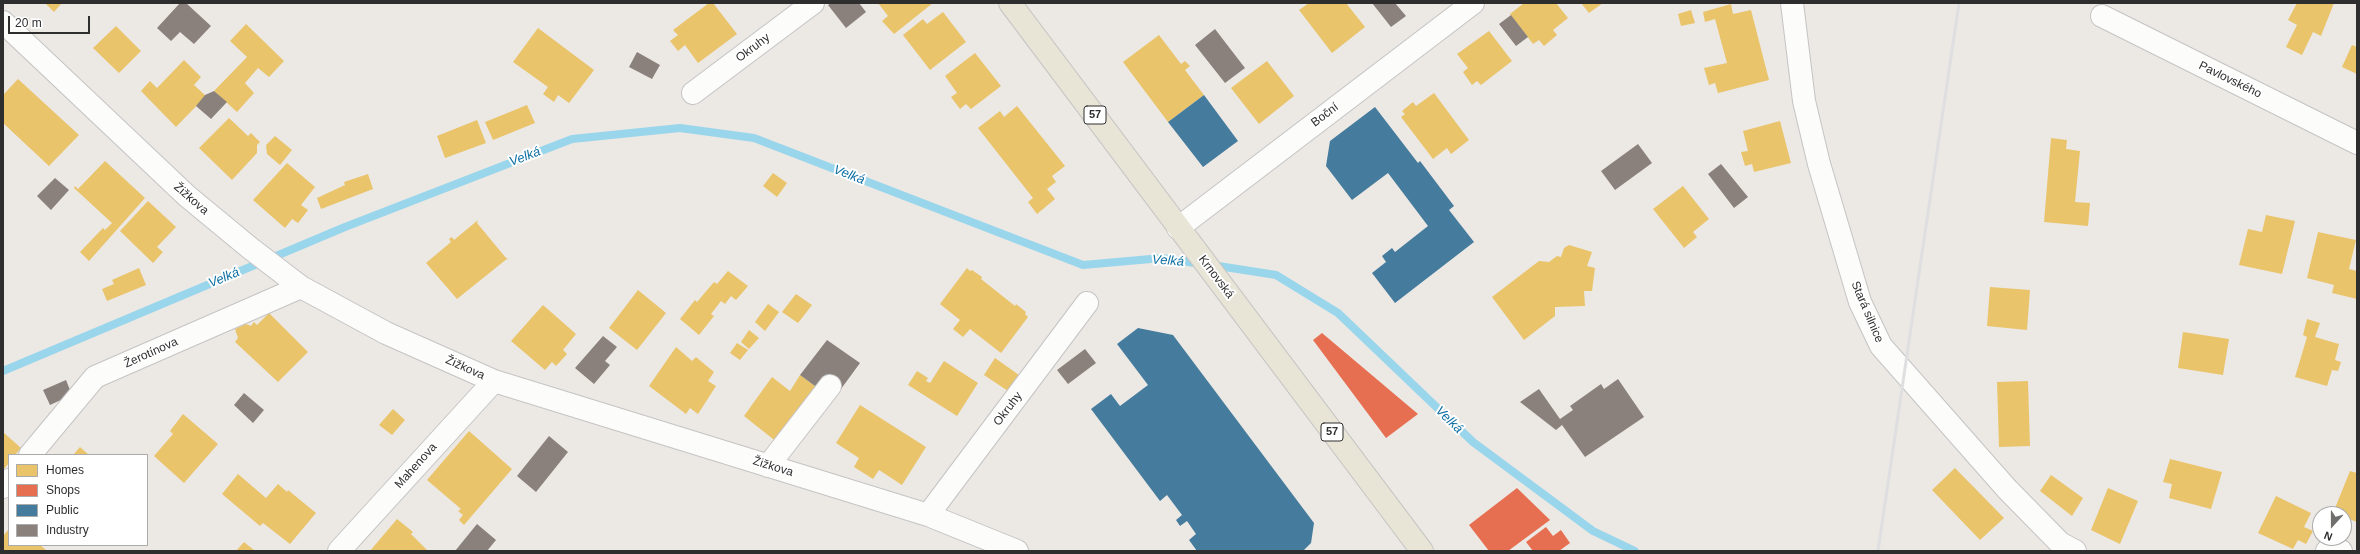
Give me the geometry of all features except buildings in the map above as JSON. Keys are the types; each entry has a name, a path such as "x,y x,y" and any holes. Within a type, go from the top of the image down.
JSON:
{"main road":[{"name":"Krnovská","path":"1010,3 1422,551"}],"street":[{"name":"Okruhy","path":"693,93 812,3"},
{"name":"Boční","path":"1178,228 1473,3"},
{"name":"Stará silnice","path":"1792,3 1804,101 1819,164 1860,302 1881,346 2007,489 2060,543 2075,551"},
{"name":"Pavlovského","path":"2102,16 2357,143"},
{"name":"Žižkova","path":"3,22 187,196 250,248 296,283 386,333 494,381 928,515 1017,551"},
{"name":"Žerotínova","path":"31,454 95,377 296,283"},
{"name":"Okruhy","path":"928,515 1087,303"},
{"name":"Mahenova","path":"339,551 494,381"},
{"path":"768,466 830,386"},
{"path":"2327,551 2331,547 2341,551"}],"waterway":[{"name":"Velká","path":"3,371 345,227 572,139 680,128 754,138 1083,265 1162,258 1201,264"},
{"name":"Velká","path":"1212,265 1276,275 1338,313 1473,442 1593,531 1635,551"}],"railway":[{"path":"1878,551 1959,3"}]}
